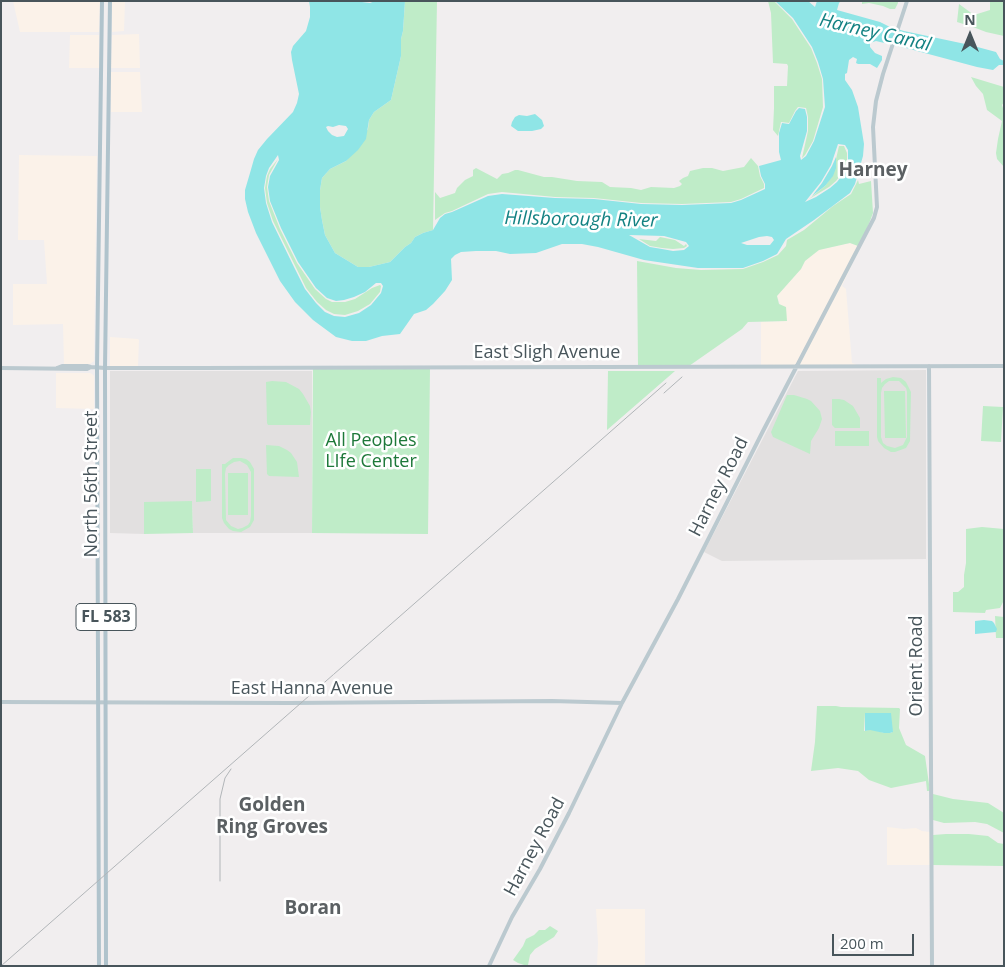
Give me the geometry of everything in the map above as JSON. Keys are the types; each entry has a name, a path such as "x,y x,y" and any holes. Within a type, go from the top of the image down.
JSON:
{"main road":[{"name":"North 56th Street","path":"98,966 97,367 102,1"},
{"name":"North 56th Street","path":"106,966 105,368 110,1"},
{"path":"97,459 105,460"},
{"path":"98,640 106,640"},
{"path":"98,784 106,784"}],"street":[{"name":"Harney Road","path":"488,966 569,813 622,703 874,218 877,207 873,127 876,102 898,24 907,1"},
{"name":"Orient Road","path":"929,366 932,966"},
{"name":"East Sligh Avenue","path":"1,368 1004,366"},
{"name":"East Hanna Avenue","path":"1,702 622,703"}],"shaded area":[{"path":"13,1 100,1 99,32 20,32"},
{"path":"112,1 125,1 124,31 112,32"},
{"path":"139,34 140,68 111,68 112,35"},
{"path":"70,35 99,35 99,68 69,68"},
{"path":"111,72 140,72 142,112 111,112"},
{"path":"19,155 97,156 94,361 90,364 64,365 63,324 13,325 13,284 47,284 44,240 18,240"},
{"path":"850,243 858,246 796,365 761,365 761,322 787,321 777,296 801,269 805,261 818,250"},
{"path":"854,260 842,286 846,289 852,363 858,365 799,365"},
{"path":"110,337 139,340 138,366 110,366"},
{"path":"926,370 926,559 722,561 704,552 798,371"},
{"path":"110,371 312,371 312,533 193,533 192,502 144,502 144,534 110,533"},
{"path":"56,373 92,374 94,376 94,409 56,408"},
{"path":"887,827 916,828 930,832 930,865 887,865"},
{"path":"596,909 645,909 645,966 597,966"}],"green space":[{"path":"405,1 437,1 433,230 415,237 390,262 369,267 358,267 335,253 325,235 320,207 322,178 330,169 346,161 368,129 369,120 374,112 391,100 401,56"},
{"path":"768,1 774,1 792,19 811,48 822,79 823,107 813,141 802,158 808,131 806,108 798,107 789,123 781,122 778,136 773,130 774,86 787,86 788,66 787,64 773,63 771,13"},
{"path":"862,1 898,1 898,3 895,9 890,9 869,3 862,4"},
{"path":"990,1 1004,1 1004,36 957,22 959,4 974,15 990,10"},
{"path":"971,77 1004,87 1004,102 1002,105 1004,108 1004,167 997,159 996,153 1002,121 987,110 983,94"},
{"path":"839,146 844,146 847,153 847,162 843,172 829,187 809,199 825,186 832,176"},
{"path":"751,158 758,166 764,188 731,202 641,203 502,192 488,194 445,213 435,220 435,192 440,198 455,193 465,180 473,176 473,170 476,168 497,179 502,174 518,170 544,177 602,182 610,187 641,190 651,187 674,188 682,184 679,181 688,176 690,171 712,168 723,171 744,167"},
{"path":"278,159 269,175 267,187 269,201 297,263 315,289 332,302 345,302 355,299 372,288 381,286 380,292 370,304 358,311 345,315 334,314 317,302 306,288 273,221 267,203 265,188 267,176"},
{"path":"858,180 859,184 871,181 873,213 867,229 858,246 850,243 819,250 805,261 801,269 777,296 779,304 786,307 787,321 748,322 742,329 689,366 638,366 637,261 676,268 701,270 743,269 763,262 778,255 786,246 787,240 804,230 851,194"},
{"path":"660,237 675,240 687,246 673,249 662,248 650,246 639,239 656,241"},
{"name":"All Peoples LIfe Center","path":"313,369 430,369 428,534 312,533"},
{"path":"608,371 675,371 607,430"},
{"path":"893,377 901,378 906,382 911,392 910,441 906,448 895,452 884,448 877,437 877,378 881,378 881,383","holes":["889,381 899,381 906,388 907,392 907,437 903,445 895,448 883,443 881,437 881,393 882,388"]},
{"path":"266,382 286,382 299,389 310,406 310,425 268,425"},
{"path":"884,391 905,391 906,438 885,438"},
{"path":"787,395 807,399 820,411 822,419 811,441 810,454 773,437 771,432"},
{"path":"832,399 844,400 853,406 860,418 860,428 835,428 832,425"},
{"path":"983,406 1003,407 1001,442 981,441"},
{"path":"835,431 869,431 869,446 835,446"},
{"path":"266,445 279,446 291,453 297,462 299,477 269,476 267,474"},
{"path":"233,458 241,458 250,462 254,469 254,520 250,527 241,532 229,529 222,518 222,464","holes":["240,461 247,465 251,472 251,516 248,525 238,529 231,526 226,520 225,474 226,468 234,462"]},
{"path":"196,469 211,469 211,501 196,502"},
{"path":"228,473 248,473 248,515 228,515"},
{"path":"192,501 193,533 144,534 144,502"},
{"path":"982,527 1004,529 1003,602 1000,608 986,610 985,613 953,612 953,592 958,592 964,587 966,529"},
{"path":"995,616 1004,617 1004,638 996,638"},
{"path":"817,706 899,708 899,728 906,745 925,756 930,791 927,791 926,781 891,788 869,780 858,771 838,768 811,771","holes":["865,713 893,731 891,733 875,730 864,731"]},
{"path":"933,794 953,799 988,803 1004,813 1004,833 987,824 975,822 944,823 933,820"},
{"path":"933,835 988,836 998,843 1004,844 1004,866 933,865"},
{"path":"550,926 558,931 554,937 535,949 530,955 528,965 513,960 526,939 539,930 545,930"}],"water":[{"path":"309,1 370,3 375,1 405,1 401,56 391,100 374,112 369,120 366,139 358,150 346,161 330,169 322,178 320,207 325,235 335,253 358,267 369,267 390,262 415,237 433,230 440,218 445,214 488,196 502,194 594,199 641,204 682,205 731,203 765,189 759,166 781,160 779,133 782,123 789,124 799,108 805,109 807,131 800,156 801,160 806,156 814,141 825,107 823,79 812,47 793,18 775,1 808,1 815,7 817,1 841,1 837,10 904,31 996,52 1000,59 1004,61 1004,65 999,65 993,70 977,67 876,41 870,43 870,47 875,53 882,56 882,60 877,68 870,64 858,64 856,63 857,59 853,57 849,60 845,80 852,90 858,107 864,144 863,156 855,184 850,193 786,239 777,254 763,261 743,268 698,268 644,260 582,244 562,244 536,253 461,252 451,259 452,280 445,291 426,310 414,314 400,334 382,336 366,341 352,341 336,337 313,320 295,302 280,281 256,233 245,199 245,190 258,150 293,112 297,103 299,94 291,52 293,46 306,31 310,17","holes":["339,125 346,126 348,129 344,136 337,137 332,135 326,127","838,144 845,145 848,150 848,162 844,173 830,188 805,202 821,182 831,165","278,155 279,160 270,176 268,187 270,201 298,262 316,288 327,298 336,301 354,297 365,292 376,283 381,283 383,286 381,293 371,305 359,313 345,317 334,316 325,312 305,289 272,222 266,203 264,188 269,168","629,235 664,236 686,242 689,246 684,250 673,251 650,247","767,236 772,237 774,240 770,245 747,245 741,243"]},
{"path":"535,114 542,120 544,126 541,129 518,131 511,126 515,117 519,115"},
{"path":"836,157 836,168 833,176 825,186 812,196 822,183"},
{"path":"984,620 994,623 997,629 996,632 975,634 975,621"},
{"path":"865,713 891,713 893,732 865,731"}],"railway":[{"path":"664,393 682,377"},
{"path":"1,966 666,383"},
{"path":"220,881 220,799 225,778 231,769"}],"district":[{"name":"Harney","path":"873,171"},
{"name":"Golden Ring Groves","path":"272,817"},
{"name":"Boran","path":"313,909"}],"water label":[{"name":"Harney Canal","path":"875,33"},
{"name":"Hillsborough River","path":"581,220"}]}
